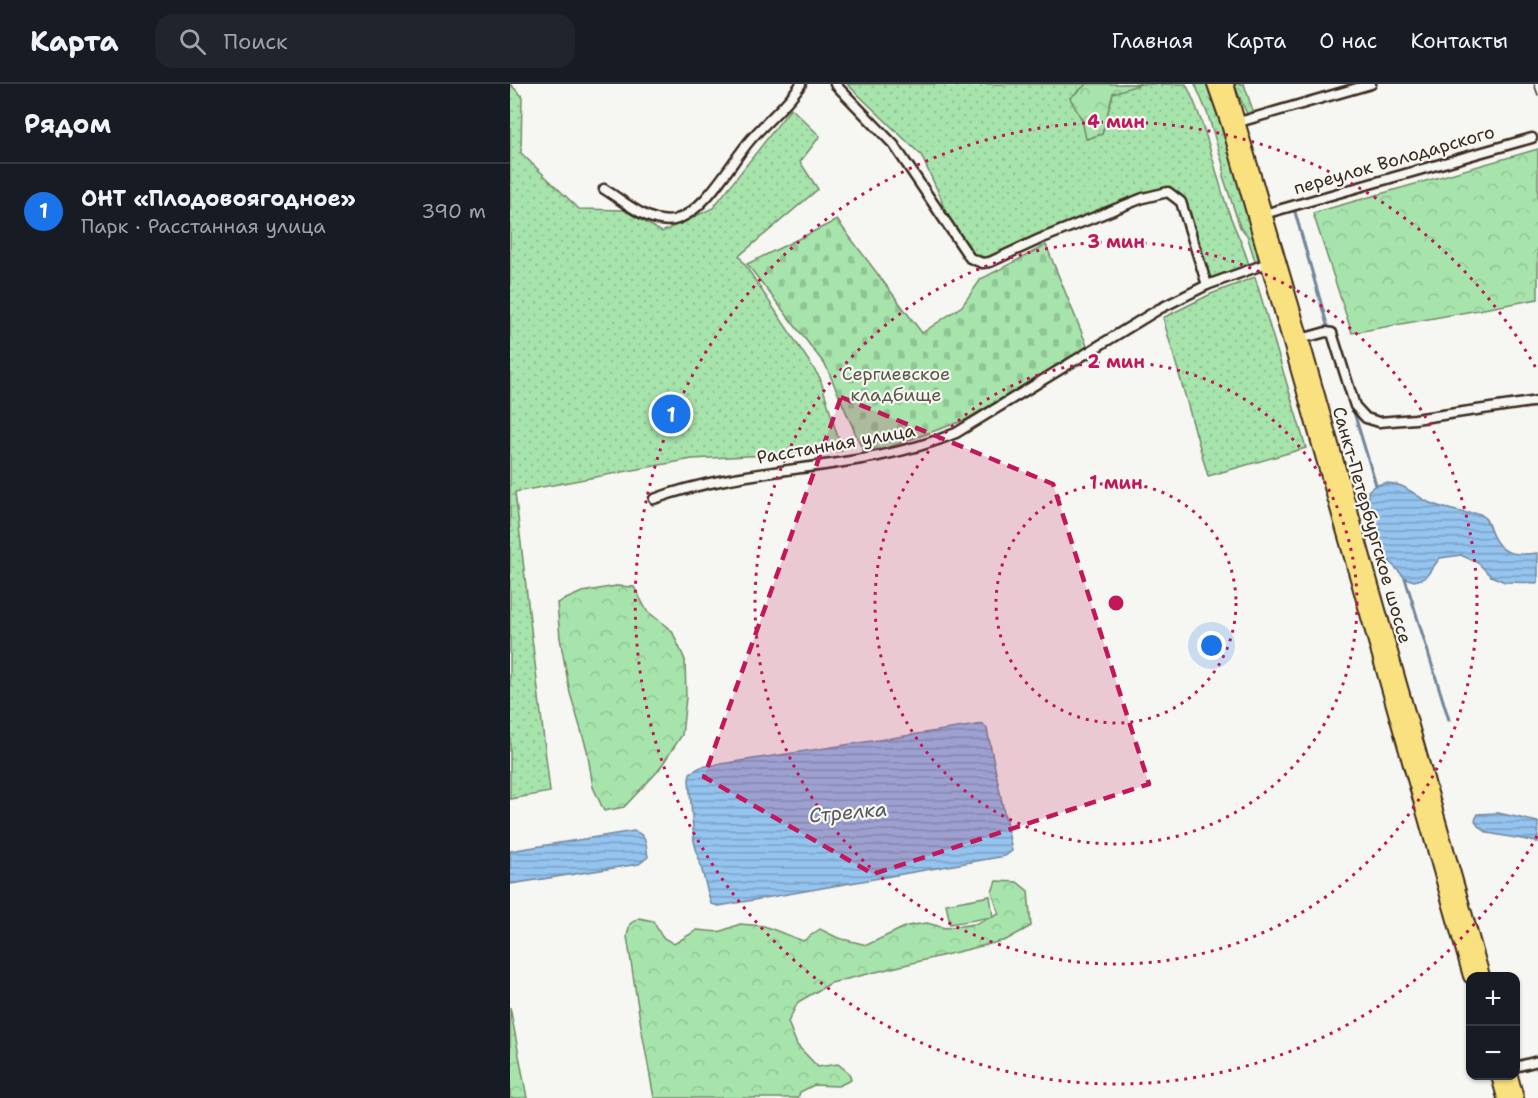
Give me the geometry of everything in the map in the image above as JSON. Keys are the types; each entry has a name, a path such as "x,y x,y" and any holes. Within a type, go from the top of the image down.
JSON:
{"main road":[{"name":"Санкт-Петербургское шоссе","path":"1215,84 1470,972"},
{"name":"Санкт-Петербургское шоссе","path":"1226,84 1239,122 1481,972"},
{"path":"1500,1080 1506,1098"},
{"path":"1511,1080 1516,1098"}],"street":[{"path":"604,189 641,213 657,220 675,220 688,213 720,184 750,140 801,84"},
{"path":"835,84 894,145 970,258 976,262 996,260 1040,239 1143,198 1168,192 1181,202 1207,285"},
{"path":"1239,122 1371,84"},
{"name":"переулок Володарского","path":"1264,214 1532,138"},
{"name":"Расстанная улица","path":"654,499 683,488 771,472 876,457 932,443 965,427 1159,309 1207,285 1268,263"},
{"path":"1301,339 1326,332 1332,333 1355,406 1366,418 1379,422 1538,401"},
{"path":"1520,1066 1538,1061"}],"highlighted area":[{"path":"841,397 1053,484 1149,784 873,874 704,777"}],"green space":[{"path":"510,84 522,96 521,153 579,209 624,210 662,232 713,208 791,108 820,136 800,162 818,189 739,256 820,378 842,451 692,459 515,492 550,792 510,799"},
{"path":"847,84 1087,84 1070,98 1082,120 1087,139 1102,134 1113,93 1122,84 1186,84 1208,143 1228,212 1249,265 1211,280 1184,200 1165,187 1074,221 993,257 983,258 973,255 945,215 941,198 921,155"},
{"path":"1087,84 1141,84 1113,93 1102,134 1086,139 1082,120 1070,98"},
{"path":"1195,84 1208,84 1213,95 1260,257 1255,261 1247,235 1240,227 1223,176 1224,168 1208,115"},
{"path":"1234,84 1244,84 1253,111 1247,114"},
{"path":"1538,149 1538,299 1352,333 1313,213"},
{"name":"Сергиевское кладбище","path":"837,220 922,333 962,306 981,279 1046,245 1088,348 965,420 884,449 863,451 826,366 747,264"},
{"path":"1255,277 1306,448 1208,476 1163,318 1211,294"},
{"path":"616,586 634,587 647,611 672,631 685,660 686,697 682,735 658,771 624,807 604,811 593,787 587,750 570,693 560,638 557,603 582,592"},
{"path":"996,881 1017,882 1028,891 1031,926 1006,940 831,983 798,1002 788,1022 797,1045 818,1067 838,1064 849,1073 851,1080 838,1086 814,1085 800,1092 798,1098 654,1098 627,936 630,924 639,918 653,921 662,937 674,944 697,930 719,932 740,924 764,926 803,941 820,929 838,938 867,945 907,926 927,923 945,928 975,924 999,914 992,892"},
{"path":"990,896 993,917 950,924 946,904"},
{"path":"510,1007 527,1098 510,1098"}],"water":[{"path":"1384,483 1403,487 1437,506 1482,515 1494,538 1503,549 1515,554 1538,553 1538,583 1505,582 1491,576 1478,563 1461,555 1440,558 1425,578 1414,581 1405,578 1390,562 1383,549 1369,502 1368,491"},
{"name":"Стрелка","path":"983,724 987,729 1012,851 1005,856 719,906 711,904 694,841 690,773 701,767"},
{"path":"1498,813 1538,822 1538,842 1488,833 1478,826 1475,820 1478,814"},
{"path":"634,831 644,838 647,848 648,857 639,864 510,884 510,851"}],"waterway":[{"path":"1295,212 1328,328"},
{"path":"1353,409 1376,485"},
{"path":"1405,578 1449,720"}],"tram line":[{"path":"1534,84 1538,95"}],"place":[{"name":"ОНТ «Плодовоягодное»","path":"671,414"}]}
